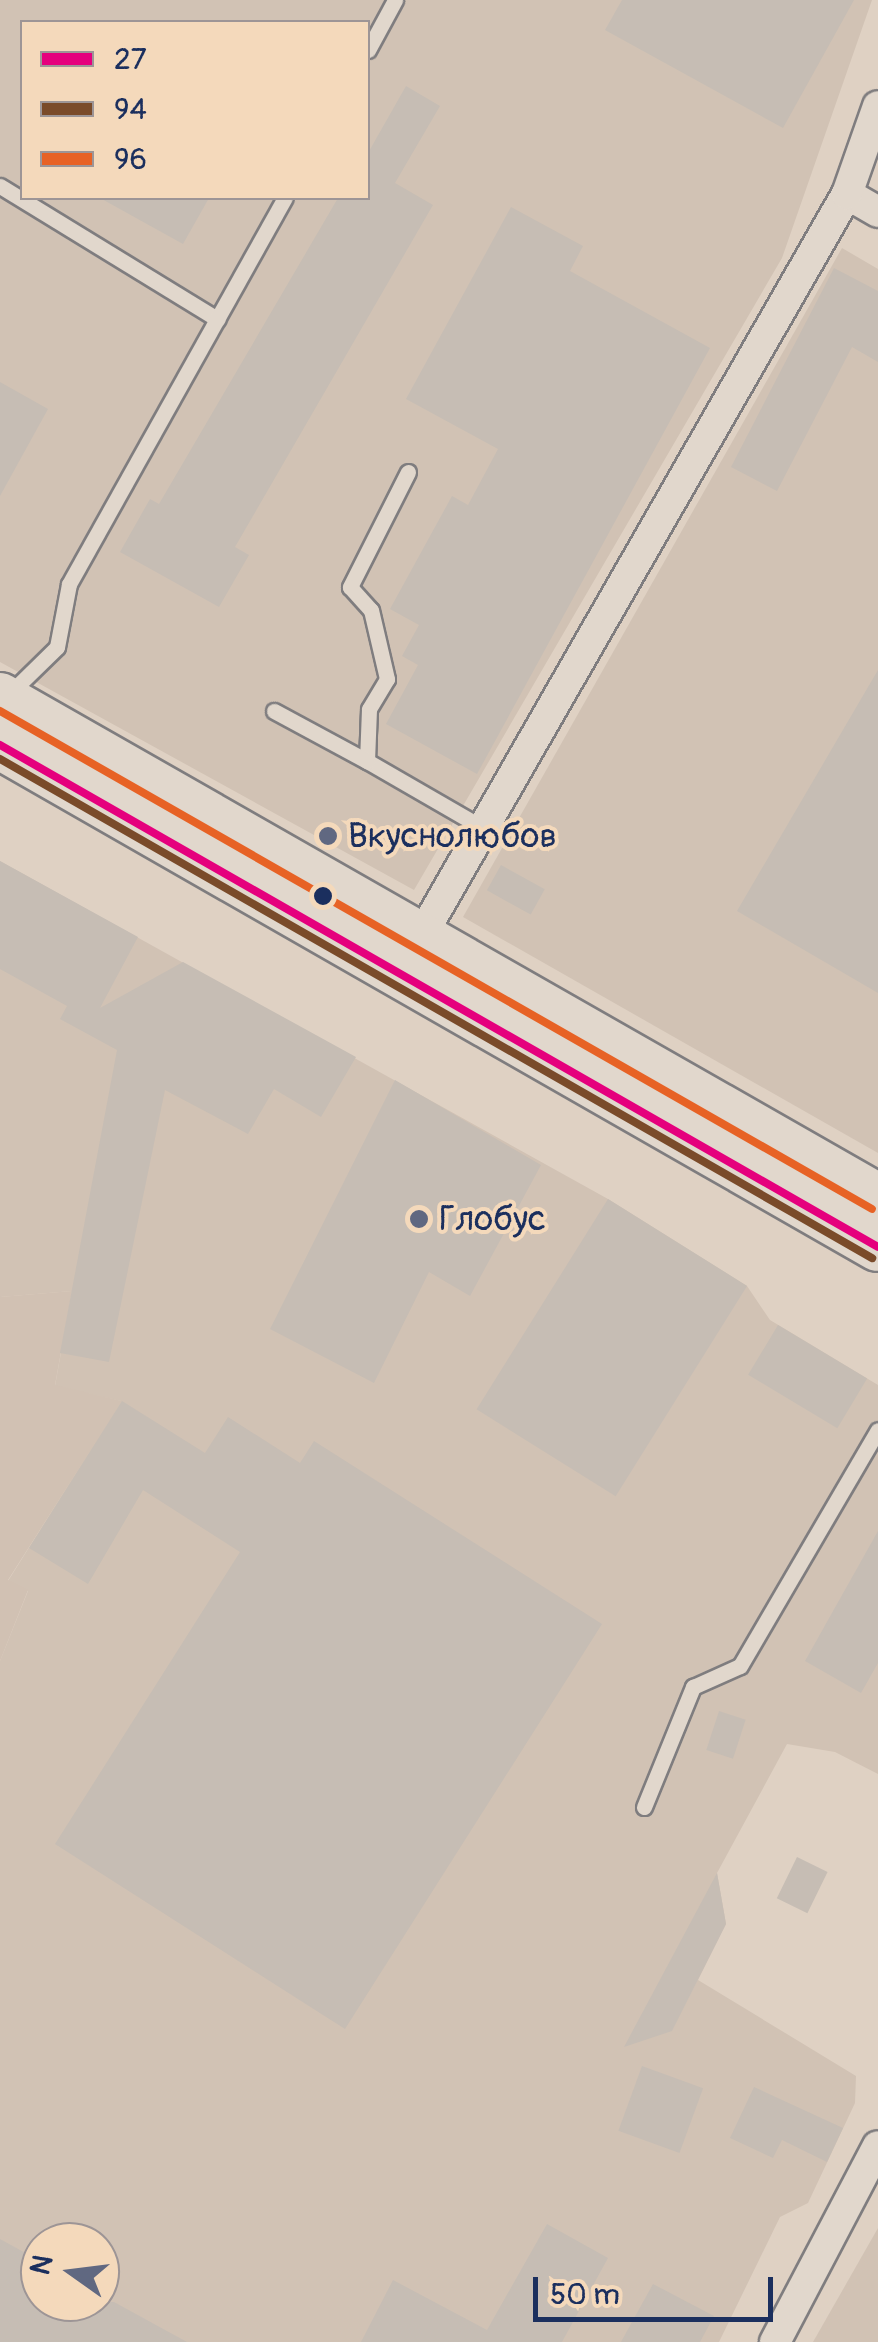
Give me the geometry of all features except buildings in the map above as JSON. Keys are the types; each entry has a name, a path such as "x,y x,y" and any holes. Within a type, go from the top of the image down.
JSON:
{"main road":[{"path":"2,714 878,1247"},
{"path":"407,960 878,1198"}],"street":[{"path":"407,960 847,194 878,106"},
{"path":"847,194 878,212"},
{"path":"775,2342 878,2146"}],"lane":[{"path":"370,46 395,0"},
{"path":"23,200 217,319"},
{"path":"2,714 56,647 70,584 284,200"},
{"path":"368,761 369,709 387,680 371,610 350,587 408,472"},
{"path":"274,710 483,828"},
{"path":"644,1807 693,1686 740,1666 878,1430"}],"shaded area":[{"path":"0,0 872,0 782,258 414,890 0,662"},
{"path":"842,248 878,269 878,1153 463,917"},
{"path":"0,861 608,1199 747,1286 770,1320 878,1385 878,1774 835,1752 787,1744 717,1873 726,1924 698,1980 856,2076 855,2103 808,2203 780,2217 719,2342 0,2342 0,1661 28,1591 8,1581 121,1401 55,1386 72,1291 0,1297"},
{"path":"72,1291 55,1385 122,1401 8,1580 28,1590 0,1661 0,1297"},
{"path":"878,2228 878,2342 813,2342"}],"transit line":[{"name":"96","path":"0,711 872,1209"},
{"name":"27","path":"0,745 878,1247"},
{"name":"94","path":"0,759 872,1258"}],"place":[{"name":"Вкуснолюбов","path":"328,836"},
{"name":"Глобус","path":"419,1219"}]}
